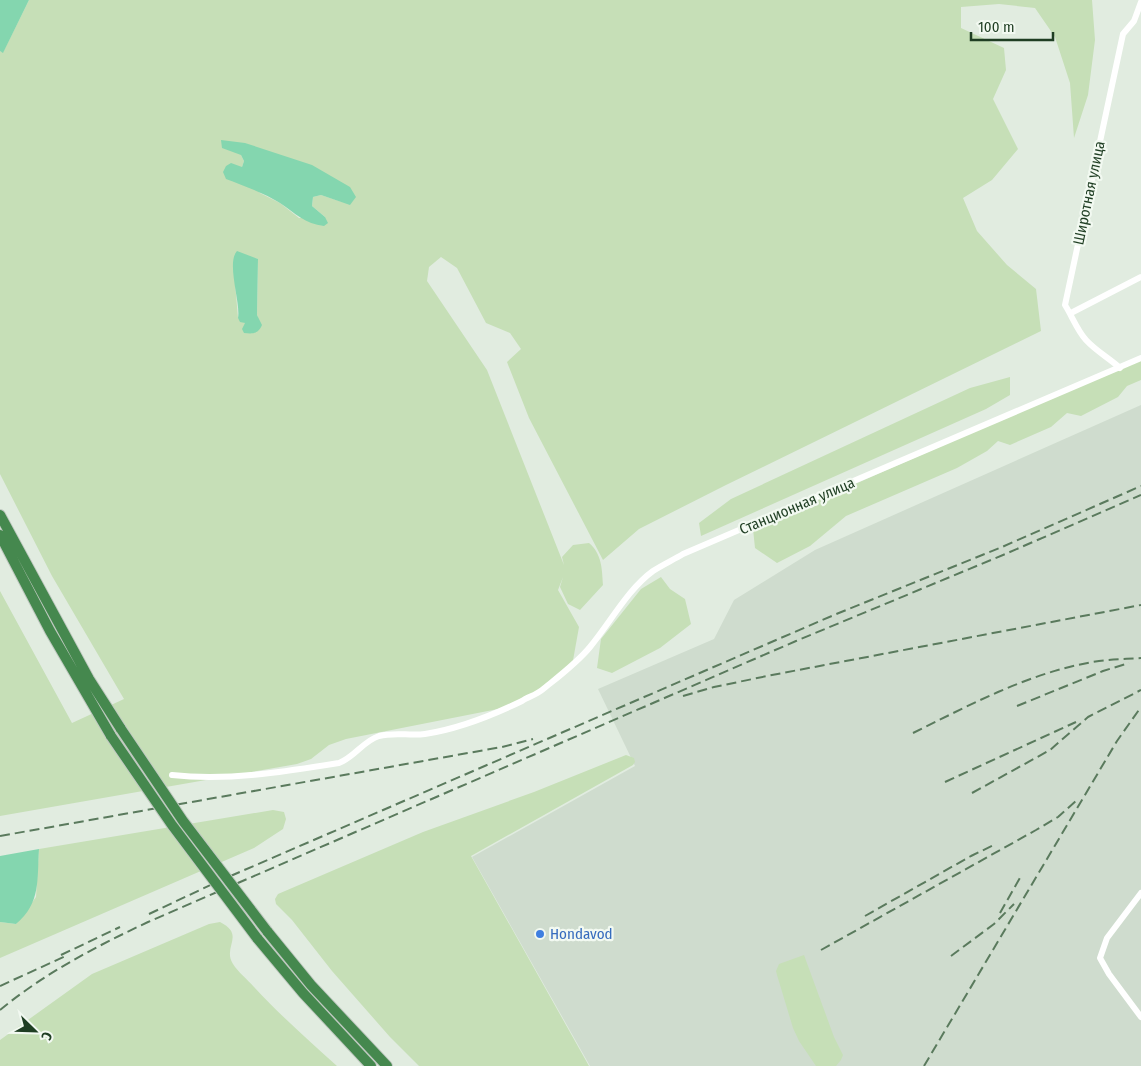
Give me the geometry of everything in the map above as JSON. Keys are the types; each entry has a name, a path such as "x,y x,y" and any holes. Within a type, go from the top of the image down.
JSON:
{"highway":[{"path":"0,515 84,670 183,821 311,985 387,1066"},
{"path":"0,535 50,631 111,736 166,817 257,938 303,994 371,1066"}],"street":[{"name":"Широтная улица","path":"1120,368 1093,347 1084,337 1065,305 1124,34 1134,21 1141,2"},
{"path":"1071,313 1141,277"},
{"name":"Станционная улица","path":"172,774 198,778 234,777 339,763 348,760 370,740 381,736 423,734 475,721 495,713 540,692 589,649 637,587 653,571 683,554 1141,358"},
{"path":"1141,893 1107,938 1100,958 1109,974 1141,1017"}],"shaded area":[{"path":"0,0 29,0 3,53 0,51"},
{"path":"29,0 1092,0 1095,40 1088,95 1074,138 1070,83 1055,37 1035,8 999,4 961,7 961,28 1004,48 1006,70 993,99 1018,149 992,180 963,198 977,231 1007,265 1036,289 1041,331 639,529 603,560 529,418 507,362 521,349 510,333 486,323 457,268 441,257 429,267 427,281 487,370 564,565 562,557 573,545 589,543 599,557 603,585 580,610 568,604 560,587 563,577 558,590 579,627 572,666 544,689 503,708 346,739 329,745 311,759 297,764 0,816 0,591 72,723 124,699 52,576 0,474 0,51 3,52","holes":["241,155 342,202 321,195 313,197 312,206 325,217 299,218 280,203 260,193 242,167 244,161","235,254 258,259 257,315 259,322 245,323 238,318 234,270"]},
{"path":"221,140 245,143 312,165 350,187 356,197 350,205 321,195 313,197 312,206 325,217 328,223 324,226 311,223 267,196 226,179 223,172 226,166 231,163 242,167 244,161 241,155 222,148"},
{"path":"237,251 258,259 257,315 262,325 257,332 253,333 244,333 242,329 245,323 240,322 238,318 233,274 234,257"},
{"path":"1141,358 1141,380 1127,386 1118,397 1081,416 1067,413 1051,427 1010,445 998,441 987,451 957,468 846,516 810,546 777,563 755,548 753,529"},
{"path":"1010,377 1010,395 986,409 701,536 699,523 731,499 970,388"},
{"path":"1141,405 1141,1066 590,1066 472,857 635,766 598,689 714,639 734,600 815,550"},
{"path":"661,577 670,589 685,599 691,624 660,648 612,673 597,668 601,639 641,589"},
{"path":"626,755 634,758 635,762 633,765 471,856 589,1066 419,1066 390,1037 332,971 292,920 276,904 275,899 278,894 423,832 534,792"},
{"path":"273,810 284,812 286,819 283,829 254,848 0,958 0,922 16,924 36,897 39,849"},
{"path":"39,849 36,890 30,908 16,924 0,922 0,856"},
{"path":"220,922 228,927 233,937 230,958 235,967 284,1017 337,1066 0,1066 0,1040 92,974 209,924"},
{"path":"804,955 834,1037 843,1055 836,1066 816,1066 799,1041 793,1028 777,975 776,971 779,964"}],"railway":[{"path":"149,914 219,881 834,615 1002,547 1141,486"},
{"path":"0,1010 53,972 148,922 796,641 1141,495"},
{"path":"683,696 714,687 772,675 1141,605"},
{"path":"913,733 1003,690 1050,672 1099,661 1141,658"},
{"path":"1017,706 1103,671 1129,663"},
{"path":"972,793 1050,750 1088,717 1141,690"},
{"path":"924,1066 1117,741 1141,707"},
{"path":"945,782 1076,722"},
{"path":"0,836 502,747 533,739"},
{"path":"821,950 1036,830 1058,817 1077,800"},
{"path":"865,916 971,856 996,844"},
{"path":"1000,913 1021,876"},
{"path":"951,956 994,924 1014,904"},
{"path":"61,955 120,927"},
{"path":"0,986 68,955"}],"place":[{"name":"Hondavod","path":"540,934"}]}
